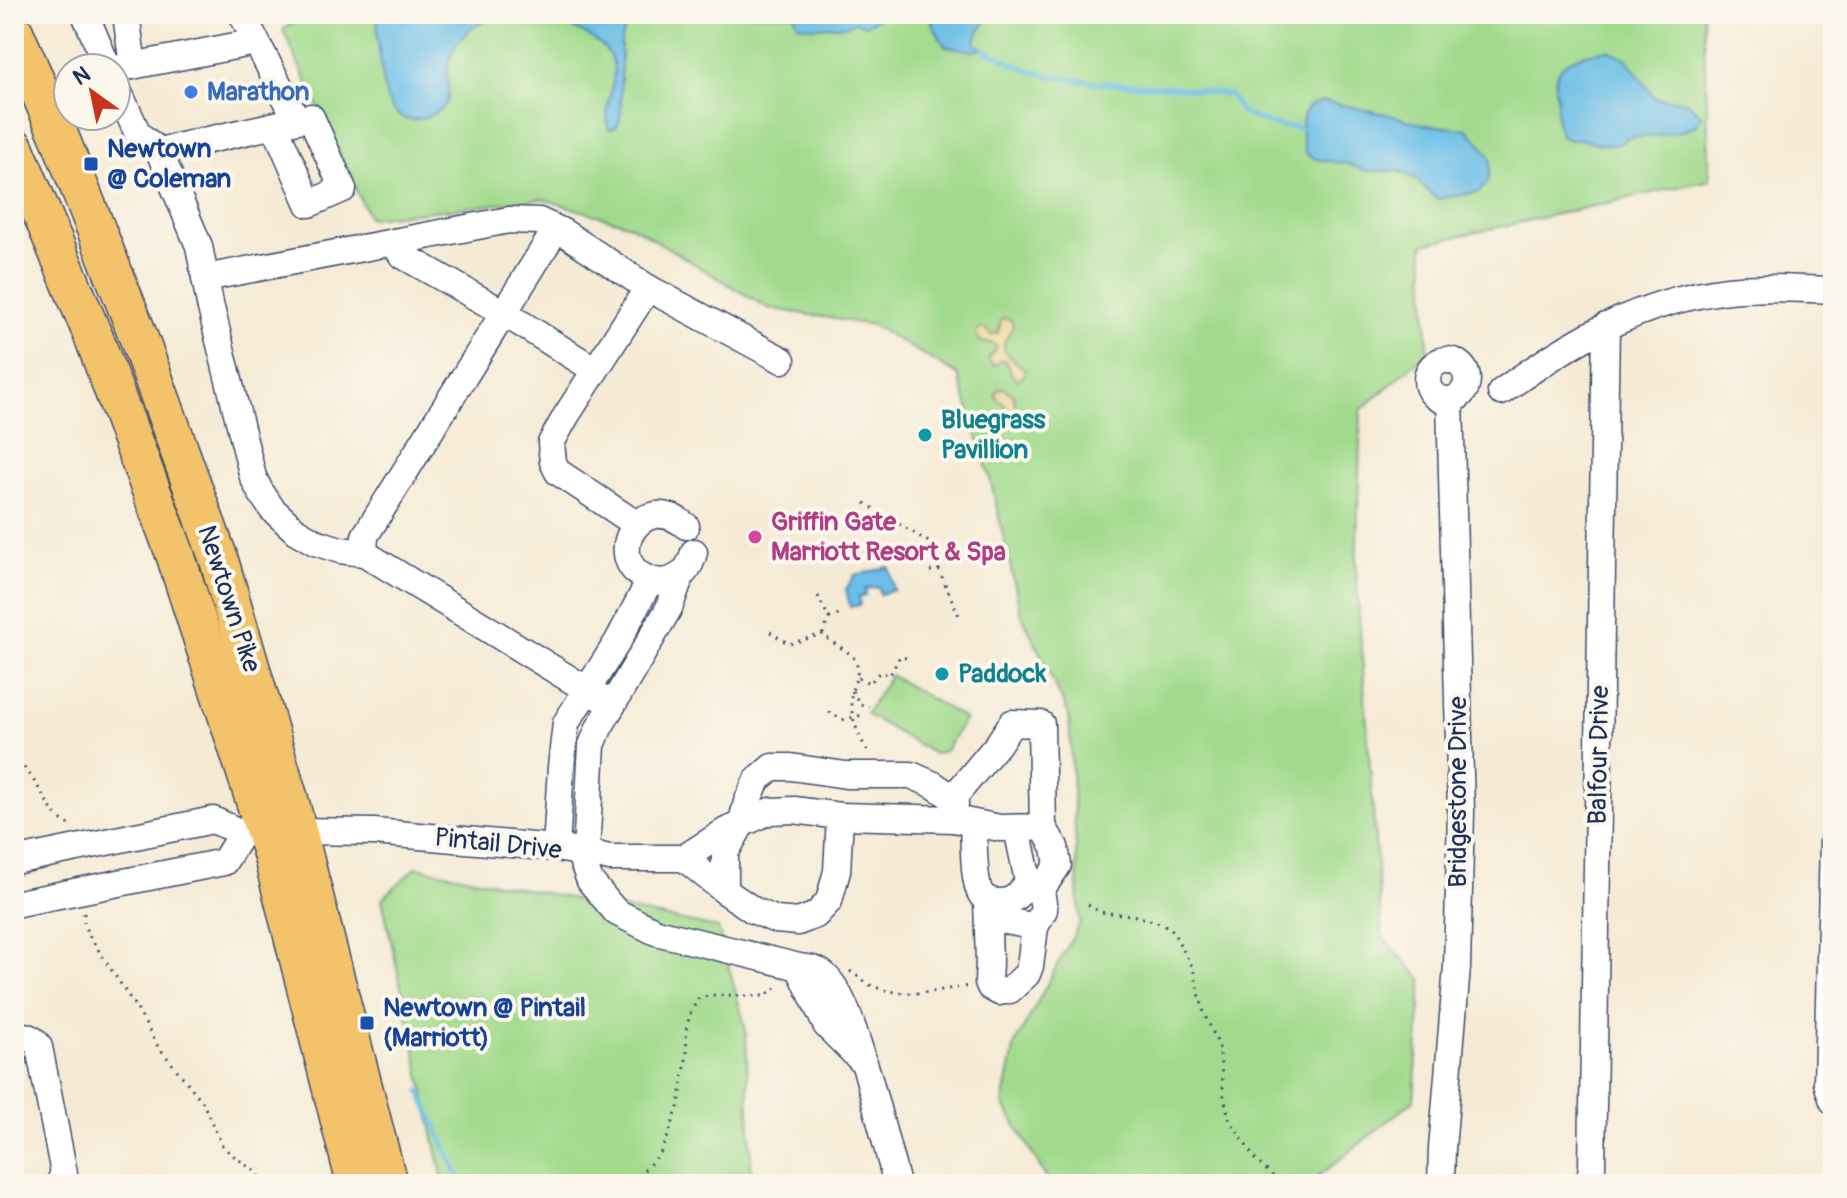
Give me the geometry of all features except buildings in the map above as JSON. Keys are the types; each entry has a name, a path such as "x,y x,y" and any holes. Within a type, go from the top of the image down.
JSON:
{"highway":[{"name":"Newtown Pike","path":"14,32 134,325 218,557 260,698 268,832 356,1184"},
{"name":"Newtown Pike","path":"14,147 94,338 175,554 388,1184"}],"street":[{"path":"14,16 21,14"},
{"path":"85,14 107,52"},
{"path":"159,151 286,123 256,42 242,14"},
{"path":"122,52 130,15"},
{"path":"132,69 256,42"},
{"path":"132,115 138,134 159,151 199,246 210,304 253,477 272,509 296,531 315,542 364,553 612,705"},
{"path":"205,278 509,220 539,221 648,288 782,360"},
{"path":"364,553 365,536 556,229"},
{"path":"393,242 402,255 595,370"},
{"path":"636,524 558,472 553,462 551,443 648,288"},
{"path":"1501,392 1567,348 1651,306 1731,290 1833,290"},
{"name":"Balfour Drive","path":"1589,1184 1606,326"},
{"name":"Bridgestone Drive","path":"1441,1184 1457,967 1461,812 1450,400"},
{"path":"573,851 592,745 669,608 688,564 672,580 661,582 640,575 627,556 630,533 636,524 657,514 678,519 686,526"},
{"path":"573,851 561,767 566,723 618,641 650,580"},
{"path":"960,813 1012,723 1041,724 1030,828"},
{"path":"725,891 725,853 741,825 757,780 772,767 846,775 911,775 934,785 960,813 977,880 988,908 988,982 999,992 1010,990 1027,974 1030,966 1035,927 1044,910 1034,886"},
{"path":"573,851 609,858 684,858 726,831 770,811 794,810 840,816 960,813 1000,828 1030,828 1055,847 1058,865 1034,886 1006,902 992,902 988,908"},
{"path":"684,858 753,910 776,920 798,922 816,915 829,901 837,871 840,816"},
{"name":"Pintail Drive","path":"14,861 213,820 268,832 374,832 573,851 590,881 616,912 656,932 818,970 829,979 841,997 863,1062 897,1184"},
{"path":"14,904 224,862 268,832"},
{"path":"1833,841 1827,1083 1833,1101"},
{"path":"988,908 1035,927"},
{"path":"14,1035 29,1037 39,1047 64,1173 59,1184"}],"path":[{"path":"865,503 932,544 939,570 960,618"},
{"path":"930,571 939,570"},
{"path":"818,596 829,618 823,634"},
{"path":"829,618 841,614"},
{"path":"770,632 789,644 823,634"},
{"path":"823,634 856,661 858,678 851,699 862,743 868,752"},
{"path":"858,678 870,683 880,672 890,675 900,656 909,659"},
{"path":"852,691 860,704 869,706"},
{"path":"829,712 842,720 866,714"},
{"path":"14,755 55,816 70,825 81,827"},
{"path":"14,772 24,766"},
{"path":"1088,905 1100,912 1132,915 1171,928 1193,968 1204,1013 1219,1046 1229,1118 1256,1161 1280,1184"},
{"path":"87,909 83,916 90,937 157,1045 202,1101 222,1145 266,1184"},
{"path":"637,1184 639,1175 660,1154 679,1105 687,1054 686,1031 698,999 711,995 764,996 780,987 798,967"},
{"path":"847,969 870,985 903,993 922,993 988,982"}],"green space":[{"path":"303,14 1703,14 1710,180 1423,244 1428,352 1361,410 1356,572 1382,936 1422,980 1414,1100 1309,1184 1050,1184 1003,1103 1015,1044 1080,923 1069,715 1021,613 990,478 958,375 872,325 768,308 630,225 543,199 369,218 283,30"},
{"path":"890,675 965,719 945,751 934,754 866,714"},
{"path":"416,867 718,928 746,1030 752,1184 444,1184 382,899"}],"sand":[{"path":"1004,318 1011,320 1013,326 1004,349 1025,371 1018,380 1005,360 994,366 988,359 997,347 981,342 976,335 979,328 986,329 991,335 998,333"},
{"path":"1004,388 1013,395 1016,408 1029,418 1025,423 998,423 997,417 1006,405 995,394"}],"water":[{"path":"379,14 501,14 481,22 464,35 448,63 449,93 446,104 434,113 415,120 399,116 385,94 378,44"},
{"path":"505,14 630,14 621,40 621,112 617,126 609,129 607,122 614,72 612,61 597,42 560,23"},
{"path":"795,14 886,14 865,25 854,22 812,27 799,25"},
{"path":"927,14 987,14 975,44 984,49 974,51 945,46"},
{"path":"1608,50 1626,58 1655,98 1687,102 1702,116 1696,125 1686,130 1648,137 1629,137 1617,145 1562,137 1557,123 1555,87 1560,69 1573,58"},
{"path":"1323,101 1426,125 1467,129 1491,159 1488,182 1479,192 1437,199 1416,179 1399,171 1367,171 1316,159 1306,154 1302,122 1310,106"},
{"path":"889,567 894,590 880,594 878,587 865,589 866,595 859,597 860,605 850,607 846,589 855,575"}],"waterway":[{"path":"984,49 1027,70 1054,77 1230,95 1241,113 1273,125 1300,128"},
{"path":"420,1091 462,1184"}],"place":[{"name":"Marathon","path":"191,92"},
{"name":"Newtown @ Coleman","path":"91,164"},
{"name":"Bluegrass Pavillion","path":"925,435"},
{"name":"Griffin Gate Marriott Resort & Spa","path":"755,537"},
{"name":"Paddock","path":"942,674"},
{"name":"Newtown @ Pintail (Marriott)","path":"367,1023"}]}
